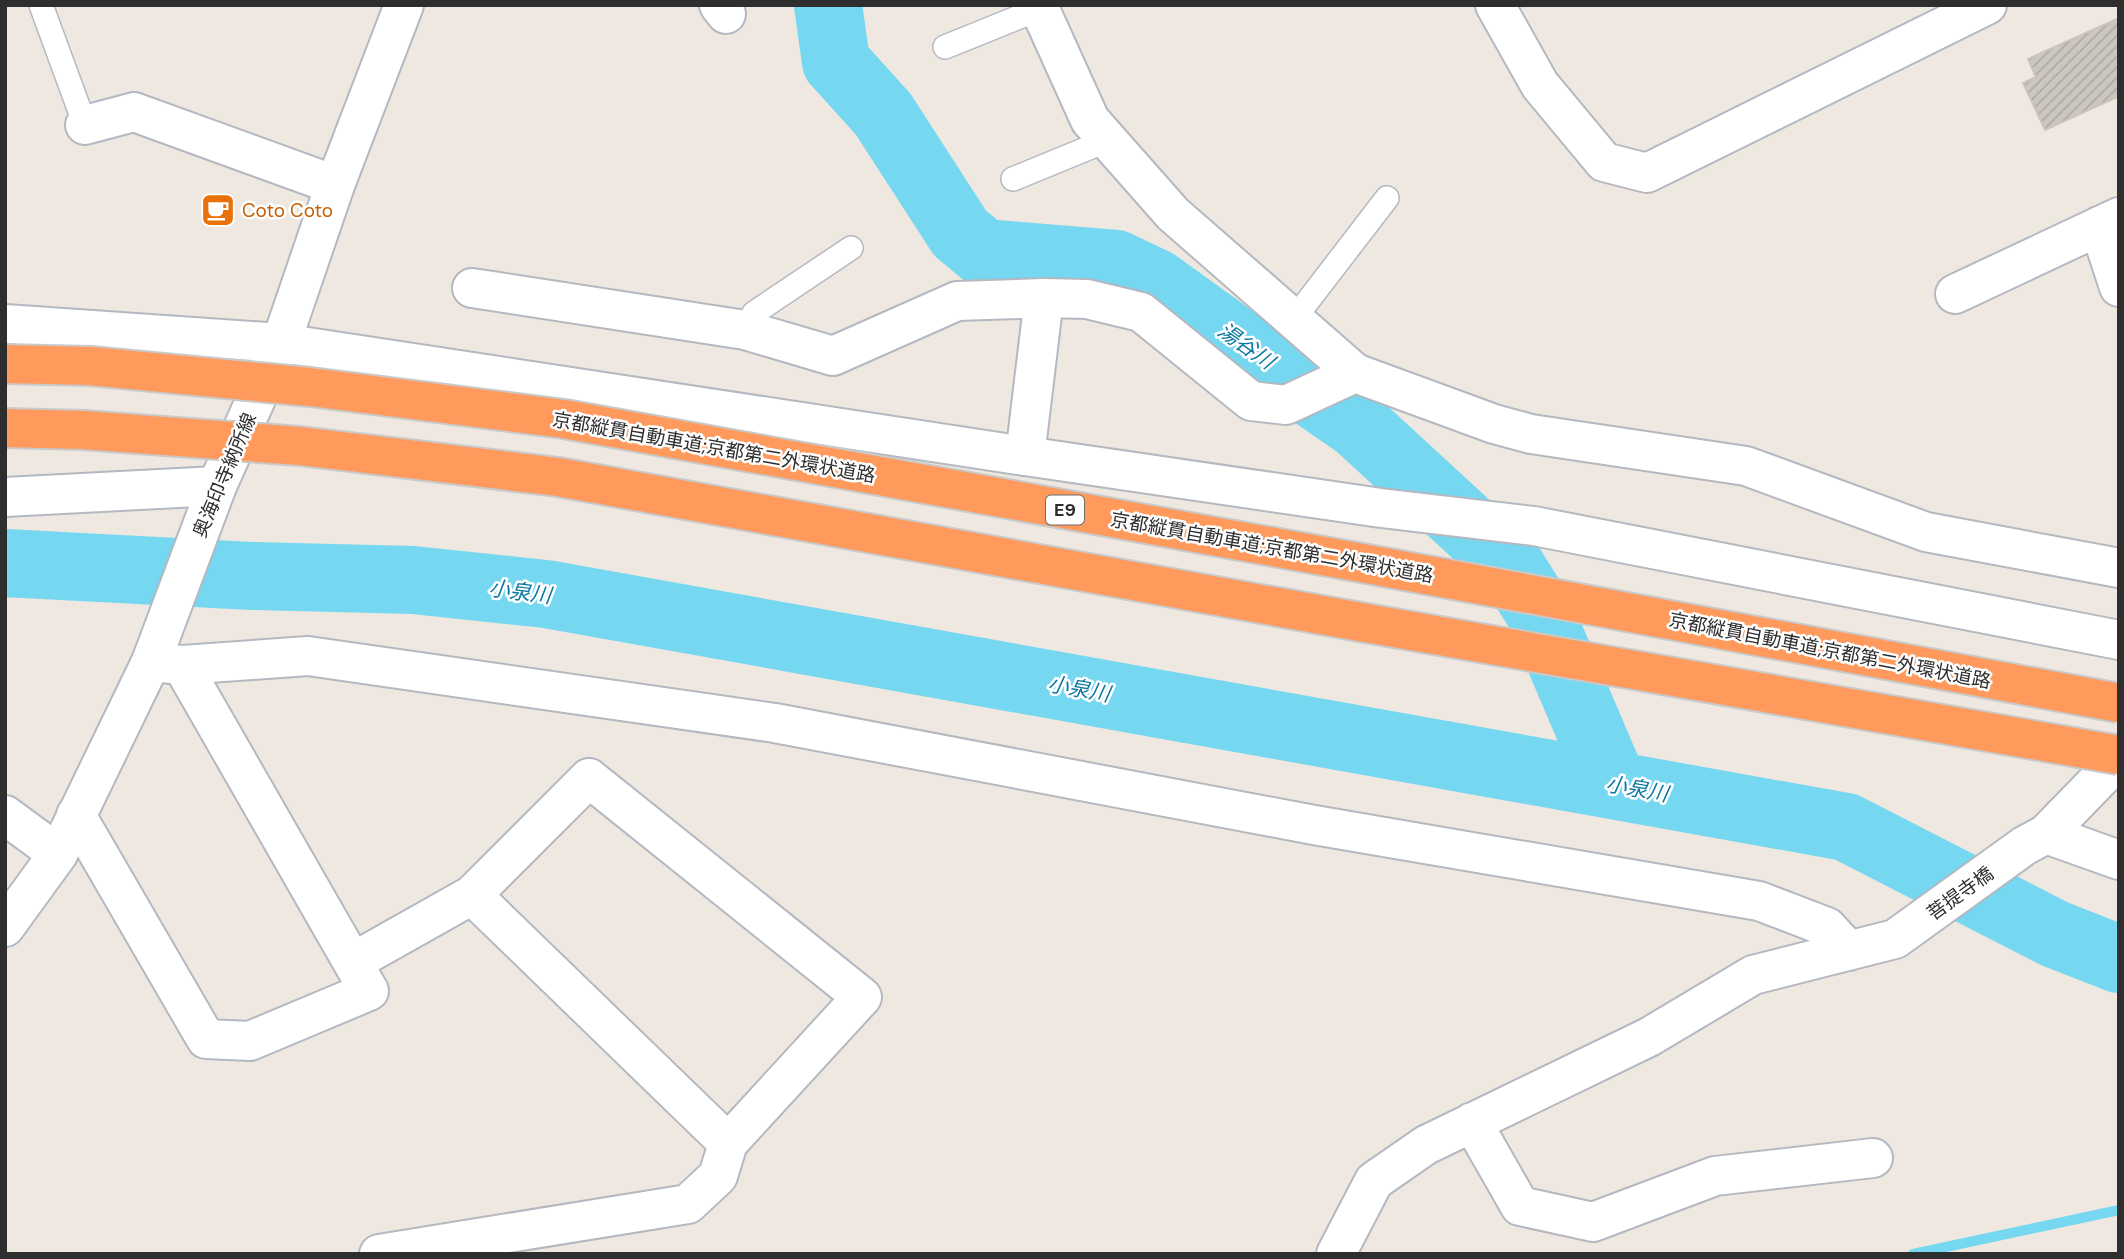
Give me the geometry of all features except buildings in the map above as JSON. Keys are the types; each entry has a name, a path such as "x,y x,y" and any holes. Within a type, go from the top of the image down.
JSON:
{"highway":[{"name":"京都縦貫自動車道;京都第二外環状道路","path":"5,364 90,366 310,387 564,419 1376,565 2119,703"},
{"path":"5,428 83,430 300,446 558,477 2119,757"}],"street":[{"name":"奥海印寺納所線","path":"5,927 58,854 76,815 165,654 212,498 281,343 335,185 404,5"},
{"path":"1495,5 1540,85 1604,162 1647,173 1979,7"},
{"path":"1039,7 1090,120 1172,214 1355,373 1531,435 1746,466 1926,532 2119,568"},
{"path":"85,125 134,112 335,185"},
{"path":"1955,294 2109,222 2119,287"},
{"path":"472,288 745,330 832,356 957,300 1087,299 1141,312 1251,401 1286,405 1355,373"},
{"path":"1025,456 1044,298"},
{"path":"5,324 281,343 1381,508 1534,526 2119,640"},
{"path":"5,497 212,498"},
{"path":"165,654 308,656 775,723 1314,825 1759,901 1827,927 1849,951 1753,975 1648,1037 1426,1145 1374,1181 1336,1254"},
{"path":"76,815 206,1039 250,1041 369,991 165,654"},
{"name":"菩提寺橋","path":"1849,951 1895,939 2035,840 2119,757"},
{"path":"352,962 472,895 589,778 862,997 728,1143 718,1175 688,1204 379,1254"},
{"path":"5,815 58,854"},
{"path":"2035,840 2119,860"},
{"path":"472,895 728,1143"},
{"path":"1472,1122 1520,1206 1593,1222 1715,1176 1873,1158"}],"lane":[{"path":"41,5 85,125"},
{"path":"945,47 1039,7"},
{"path":"1013,179 1108,140"},
{"path":"1294,319 1387,198"},
{"path":"745,330 754,313 851,248"}],"waterway":[{"name":"湯谷川","path":"828,5 836,62 883,114 960,233 984,253 1116,264 1156,283 1358,425 1510,565 1540,613 1613,784"},
{"name":"小泉川","path":"5,563 252,576 413,580 546,594 1846,827 2055,934 2119,959"},
{"path":"1913,1254 2119,1210"}],"place":[{"name":"Coto Coto","path":"218,210"}]}
